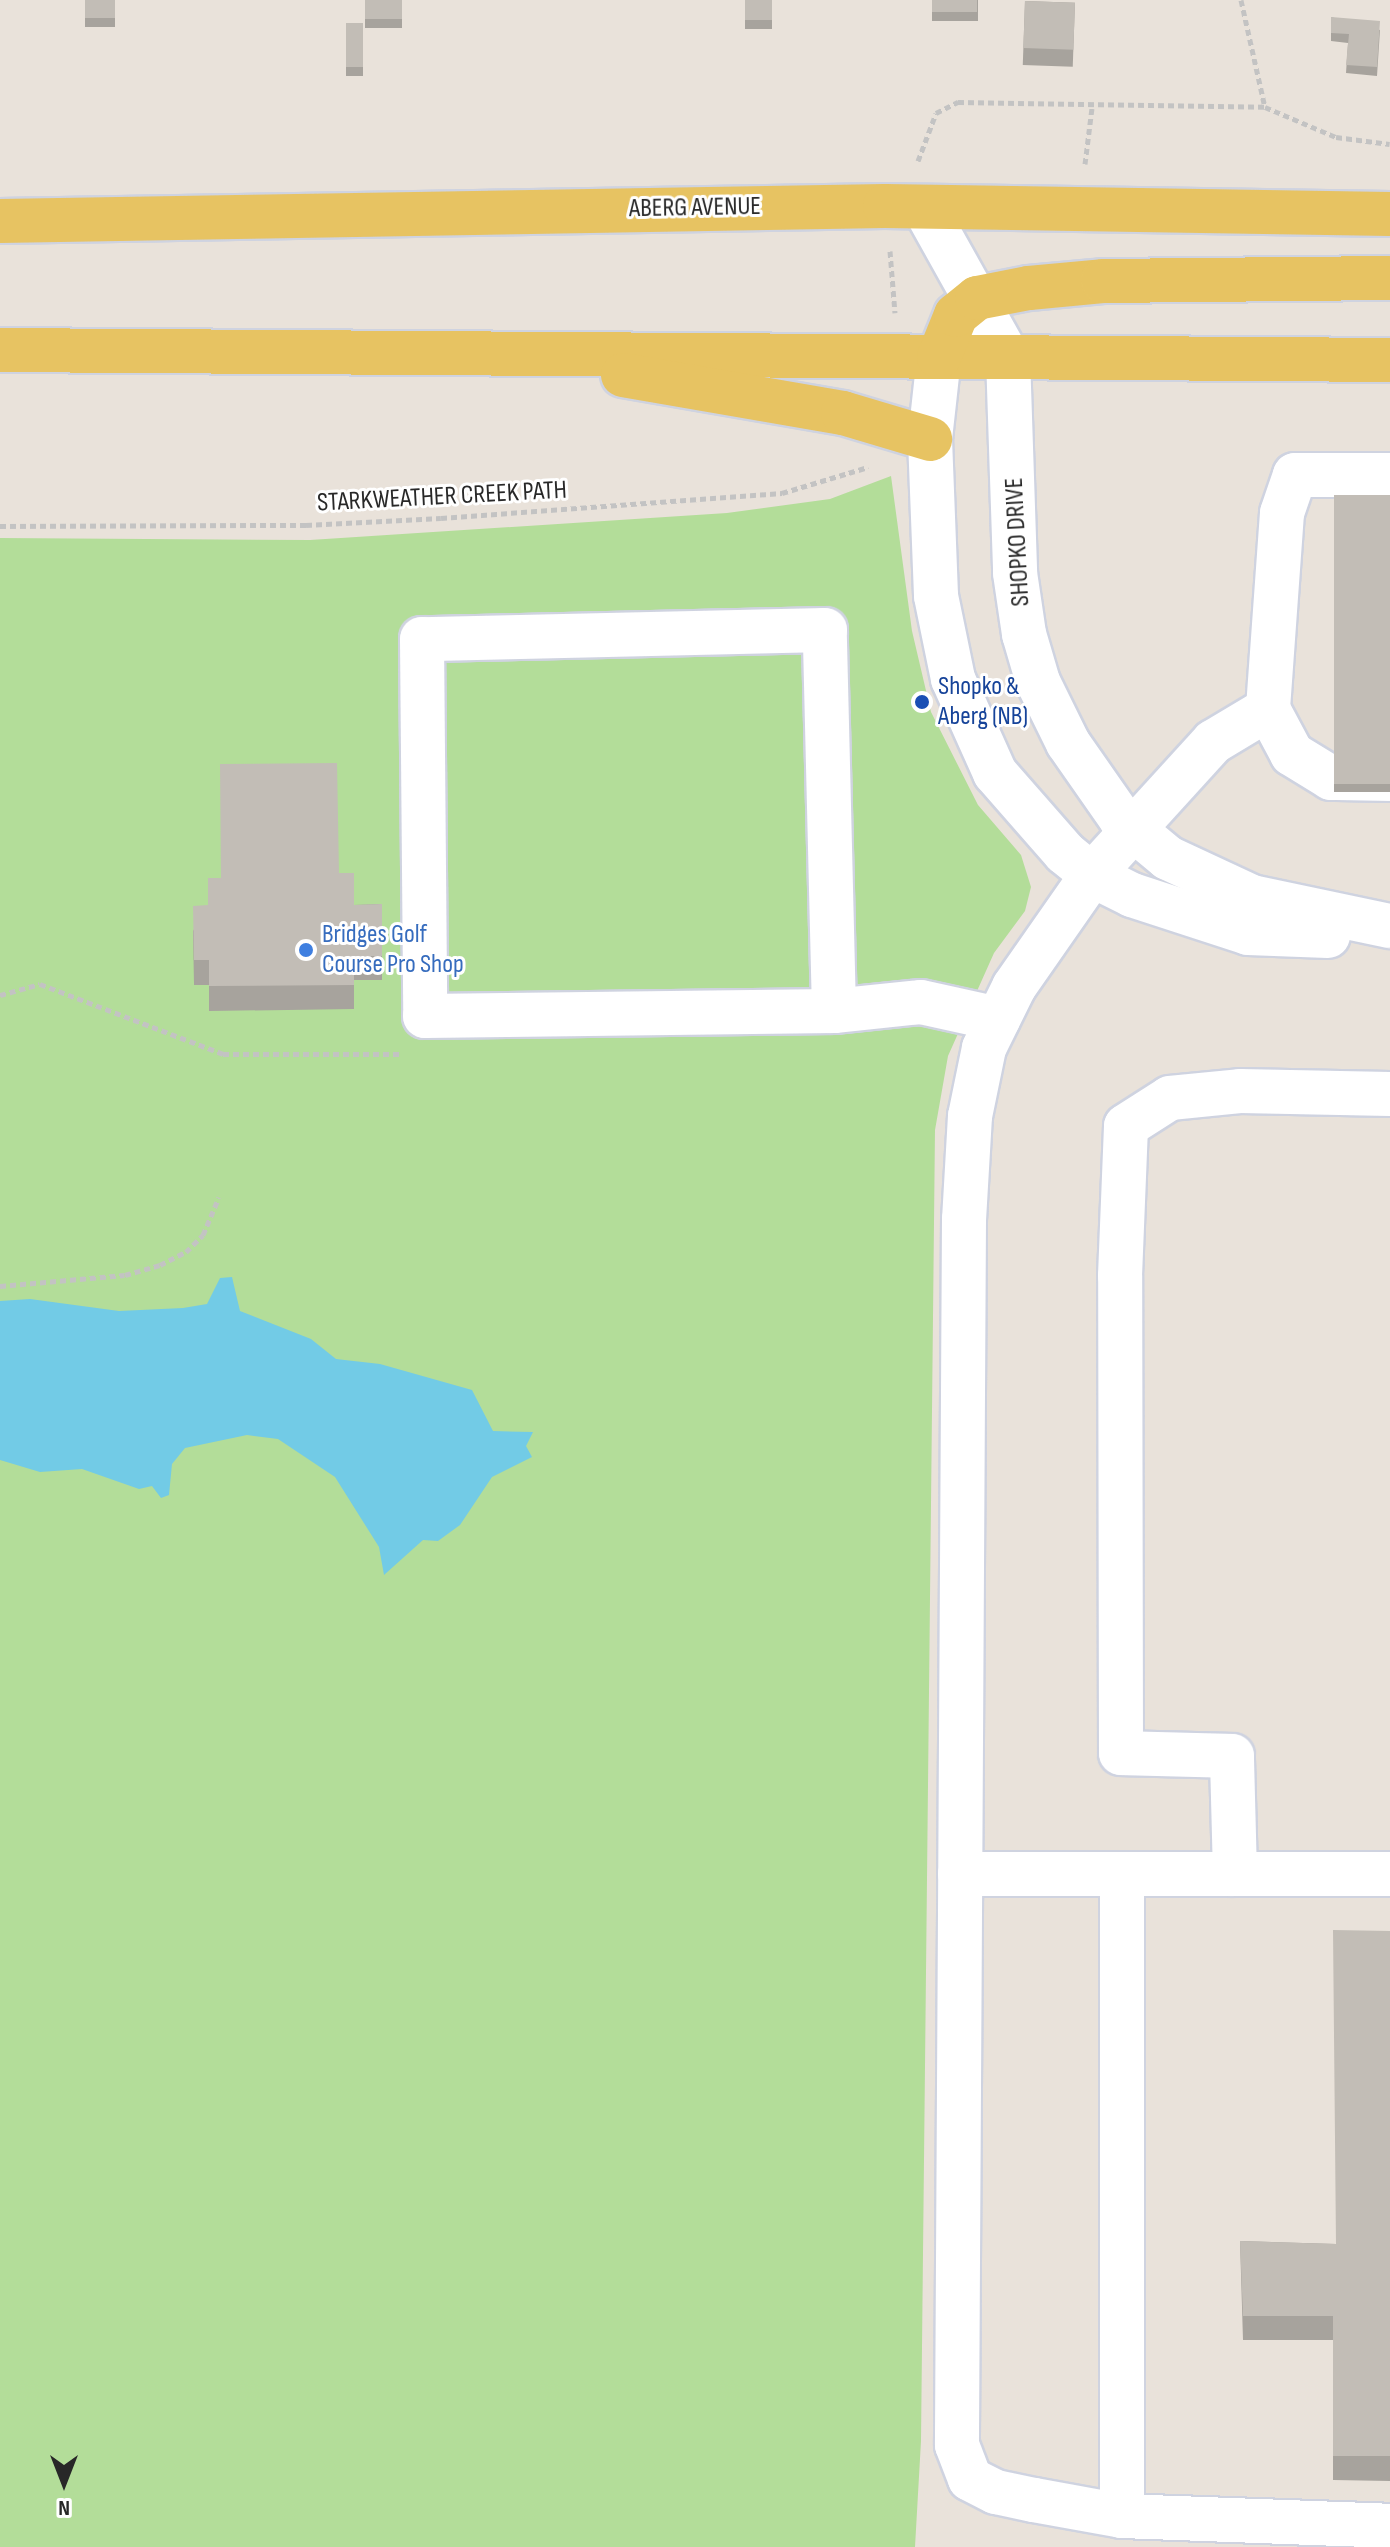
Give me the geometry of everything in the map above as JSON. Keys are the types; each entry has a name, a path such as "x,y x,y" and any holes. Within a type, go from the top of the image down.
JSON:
{"main road":[{"name":"ABERG AVENUE","path":"0,221 924,207 1390,214"},
{"path":"939,357 956,315 977,298 1103,281 1390,278"},
{"path":"0,350 1390,360"},
{"path":"527,354 843,413 930,439"}],"street":[{"name":"SHOPKO DRIVE","path":"924,207 1008,357 1015,573 1024,634 1038,682 1068,743 1132,828 1168,858 1211,882 1288,908 1390,926"},
{"path":"939,357 930,439 936,596 953,679 995,773 1026,814 1092,875 1180,914 1248,933 1312,937 1390,932"},
{"path":"1390,475 1295,475 1282,513 1268,709 1292,754 1331,778 1390,779"},
{"path":"834,1011 825,630 422,639 425,1016 834,1011 921,1002 998,1019"},
{"path":"1268,709 1213,742 1092,875 1014,987 984,1048 970,1116 964,1219 957,2445 970,2479 996,2492 1122,2516 1390,2526"},
{"path":"1235,1874 1232,1756 1121,1753 1120,1276 1126,1126 1170,1098 1240,1091 1390,1094"},
{"path":"960,1874 1390,1874"},
{"path":"1122,1874 1122,2516"}],"path":[{"path":"1241,0 1265,107"},
{"path":"1083,181 1092,108"},
{"name":"STARKWEATHER CREEK PATH","path":"0,526 306,525 701,500 782,493 863,471 879,460"},
{"path":"0,995 40,984 223,1054 423,1054 444,1016"},
{"path":"0,1286 125,1275 160,1265 186,1252 203,1235 219,1197"}],"green space":[{"path":"891,476 912,631 931,712 978,805 1021,855 1031,887 1025,911 994,953 948,1056 935,1130 921,2441 915,2547 0,2547 0,538 310,540 727,513 830,499"}],"water":[{"path":"232,1277 240,1311 311,1339 336,1359 380,1364 472,1390 493,1431 533,1432 526,1446 532,1457 492,1477 460,1525 438,1541 423,1540 384,1575 379,1547 335,1477 278,1439 247,1435 185,1448 172,1464 169,1495 161,1498 152,1486 139,1489 82,1469 40,1472 0,1460 0,1301 30,1299 119,1311 183,1308 207,1304 220,1278"}],"building":[{"path":"85,0 115,0 115,18 85,18"},
{"path":"365,0 402,0 402,19 365,19"},
{"path":"745,0 772,0 772,20 745,20"},
{"path":"932,0 977,0 977,12 932,12"},
{"path":"1025,1 1075,3 1073,50 1023,48"},
{"path":"1331,17 1380,21 1377,67 1346,65 1349,34 1331,33"},
{"path":"346,23 363,23 363,67 346,67"},
{"path":"1334,495 1390,495 1390,784 1334,784"},
{"path":"337,763 339,873 354,873 354,905 382,904 382,956 354,956 354,985 209,986 209,960 194,960 193,906 208,905 208,878 221,878 220,764"},
{"path":"1333,1930 1390,1931 1390,2456 1333,2456 1333,2316 1243,2316 1240,2241 1336,2244"}],"place":[{"name":"Shopko & Aberg (NB)","path":"922,702"},
{"name":"Bridges Golf Course Pro Shop","path":"306,950"}]}
